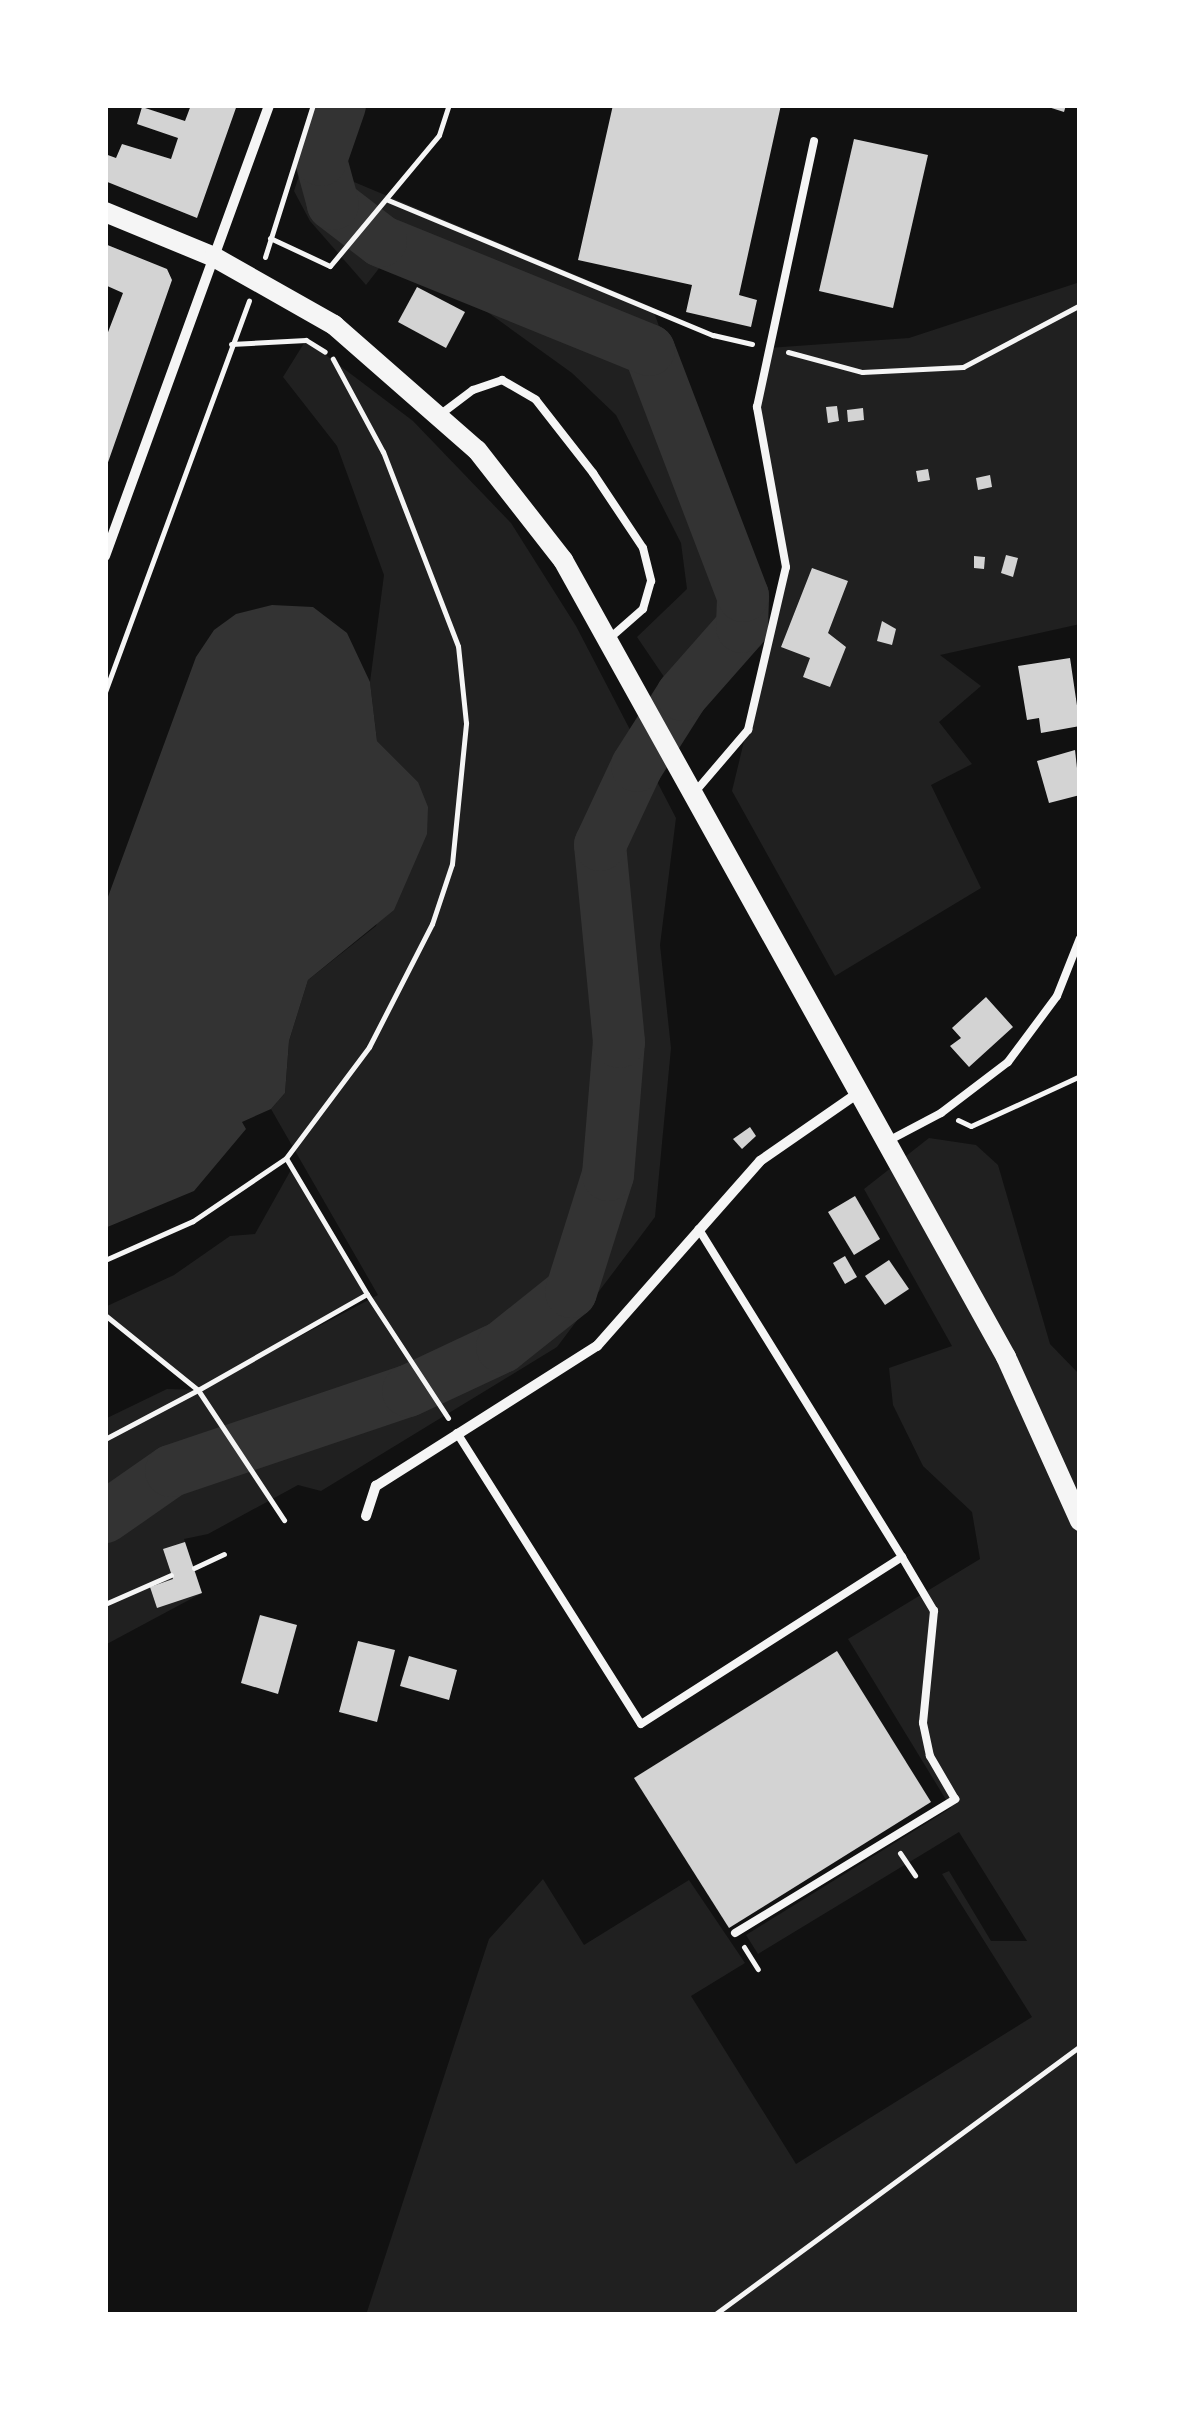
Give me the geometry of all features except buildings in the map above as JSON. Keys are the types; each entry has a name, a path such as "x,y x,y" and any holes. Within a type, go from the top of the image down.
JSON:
{"main road":[{"path":"105,212 214,257 334,325 440,414 511,490 610,638 862,1091 1006,1357 1080,1521"}],"street":[{"path":"105,556 269,105"},
{"path":"366,1516 376,1486 597,1346 698,1226 772,1150 862,1091"}],"lane":[{"path":"695,792 748,730 786,566 756,408 814,141"},
{"path":"440,414 473,390 502,380 536,400 593,473 643,548 650,581 643,609 610,638"},
{"path":"888,1141 941,1113 1008,1062 1057,996 1080,938"},
{"path":"698,1226 934,1611 924,1723 930,1756 955,1799 735,1933"},
{"path":"458,1433 641,1724 902,1557"}],"path":[{"path":"313,105 270,238 330,266 379,215 439,135 449,105"},
{"path":"388,200 713,335 862,372 963,366 1080,305"},
{"path":"105,692 231,344 258,280"},
{"path":"105,1260 194,1221 286,1158 369,1047 432,924 452,864 466,723 458,646 442,593 347,376 306,340 231,344"},
{"path":"941,1113 971,1126 1080,1076"},
{"path":"286,1158 458,1433"},
{"path":"105,1439 368,1294"},
{"path":"105,1314 198,1390 206,1410 284,1520"},
{"path":"194,1568 224,1554"},
{"path":"105,1604 171,1575"},
{"path":"890,1838 915,1875"},
{"path":"735,1933 758,1970"},
{"path":"714,2315 1080,2046"}],"shaded area":[{"path":"322,105 337,105 316,166 652,307 758,596 747,639 694,721 637,637 687,589 681,543 616,415 572,373 472,301 384,262 366,285 310,221 294,191"},
{"path":"1080,282 1080,624 940,655 981,686 939,722 972,764 931,785 981,888 835,976 732,791 786,567 757,407 768,348 909,338"},
{"path":"306,340 413,421 511,523 576,626 676,818 660,945 671,1048 655,1217 557,1347 321,1491 298,1485 208,1534 184,1539 202,1593 105,1645 105,1419 167,1389 196,1390 105,1315 105,1307 174,1275 230,1236 255,1234 292,1168 367,1294 240,1368 378,1295 271,1109 285,1093 289,1041 308,980 376,926 418,782 377,741 370,682 384,575 337,446 283,377"},
{"path":"272,605 313,607 347,633 370,682 377,741 418,782 428,807 427,834 394,910 308,980 289,1041 285,1093 271,1109 242,1122 246,1129 194,1191 105,1228 105,905 196,657 214,630 236,614"},
{"path":"929,1138 976,1145 998,1165 1050,1344 1080,1375 1080,2315 366,2315 489,1939 543,1879 584,1945 689,1880 745,1963 691,1996 796,2164 1032,2017 942,1874 949,1871 991,1941 1027,1941 959,1832 758,1954 746,1935 951,1808 848,1639 980,1559 972,1512 923,1466 893,1405 889,1368 952,1346 864,1189"}],"waterway":[{"path":"105,1517 171,1471 408,1391 502,1347 571,1292 608,1175 619,1042 600,845 637,766 682,695 742,627 743,596 649,350 381,241 333,204 321,160 340,105"}]}
